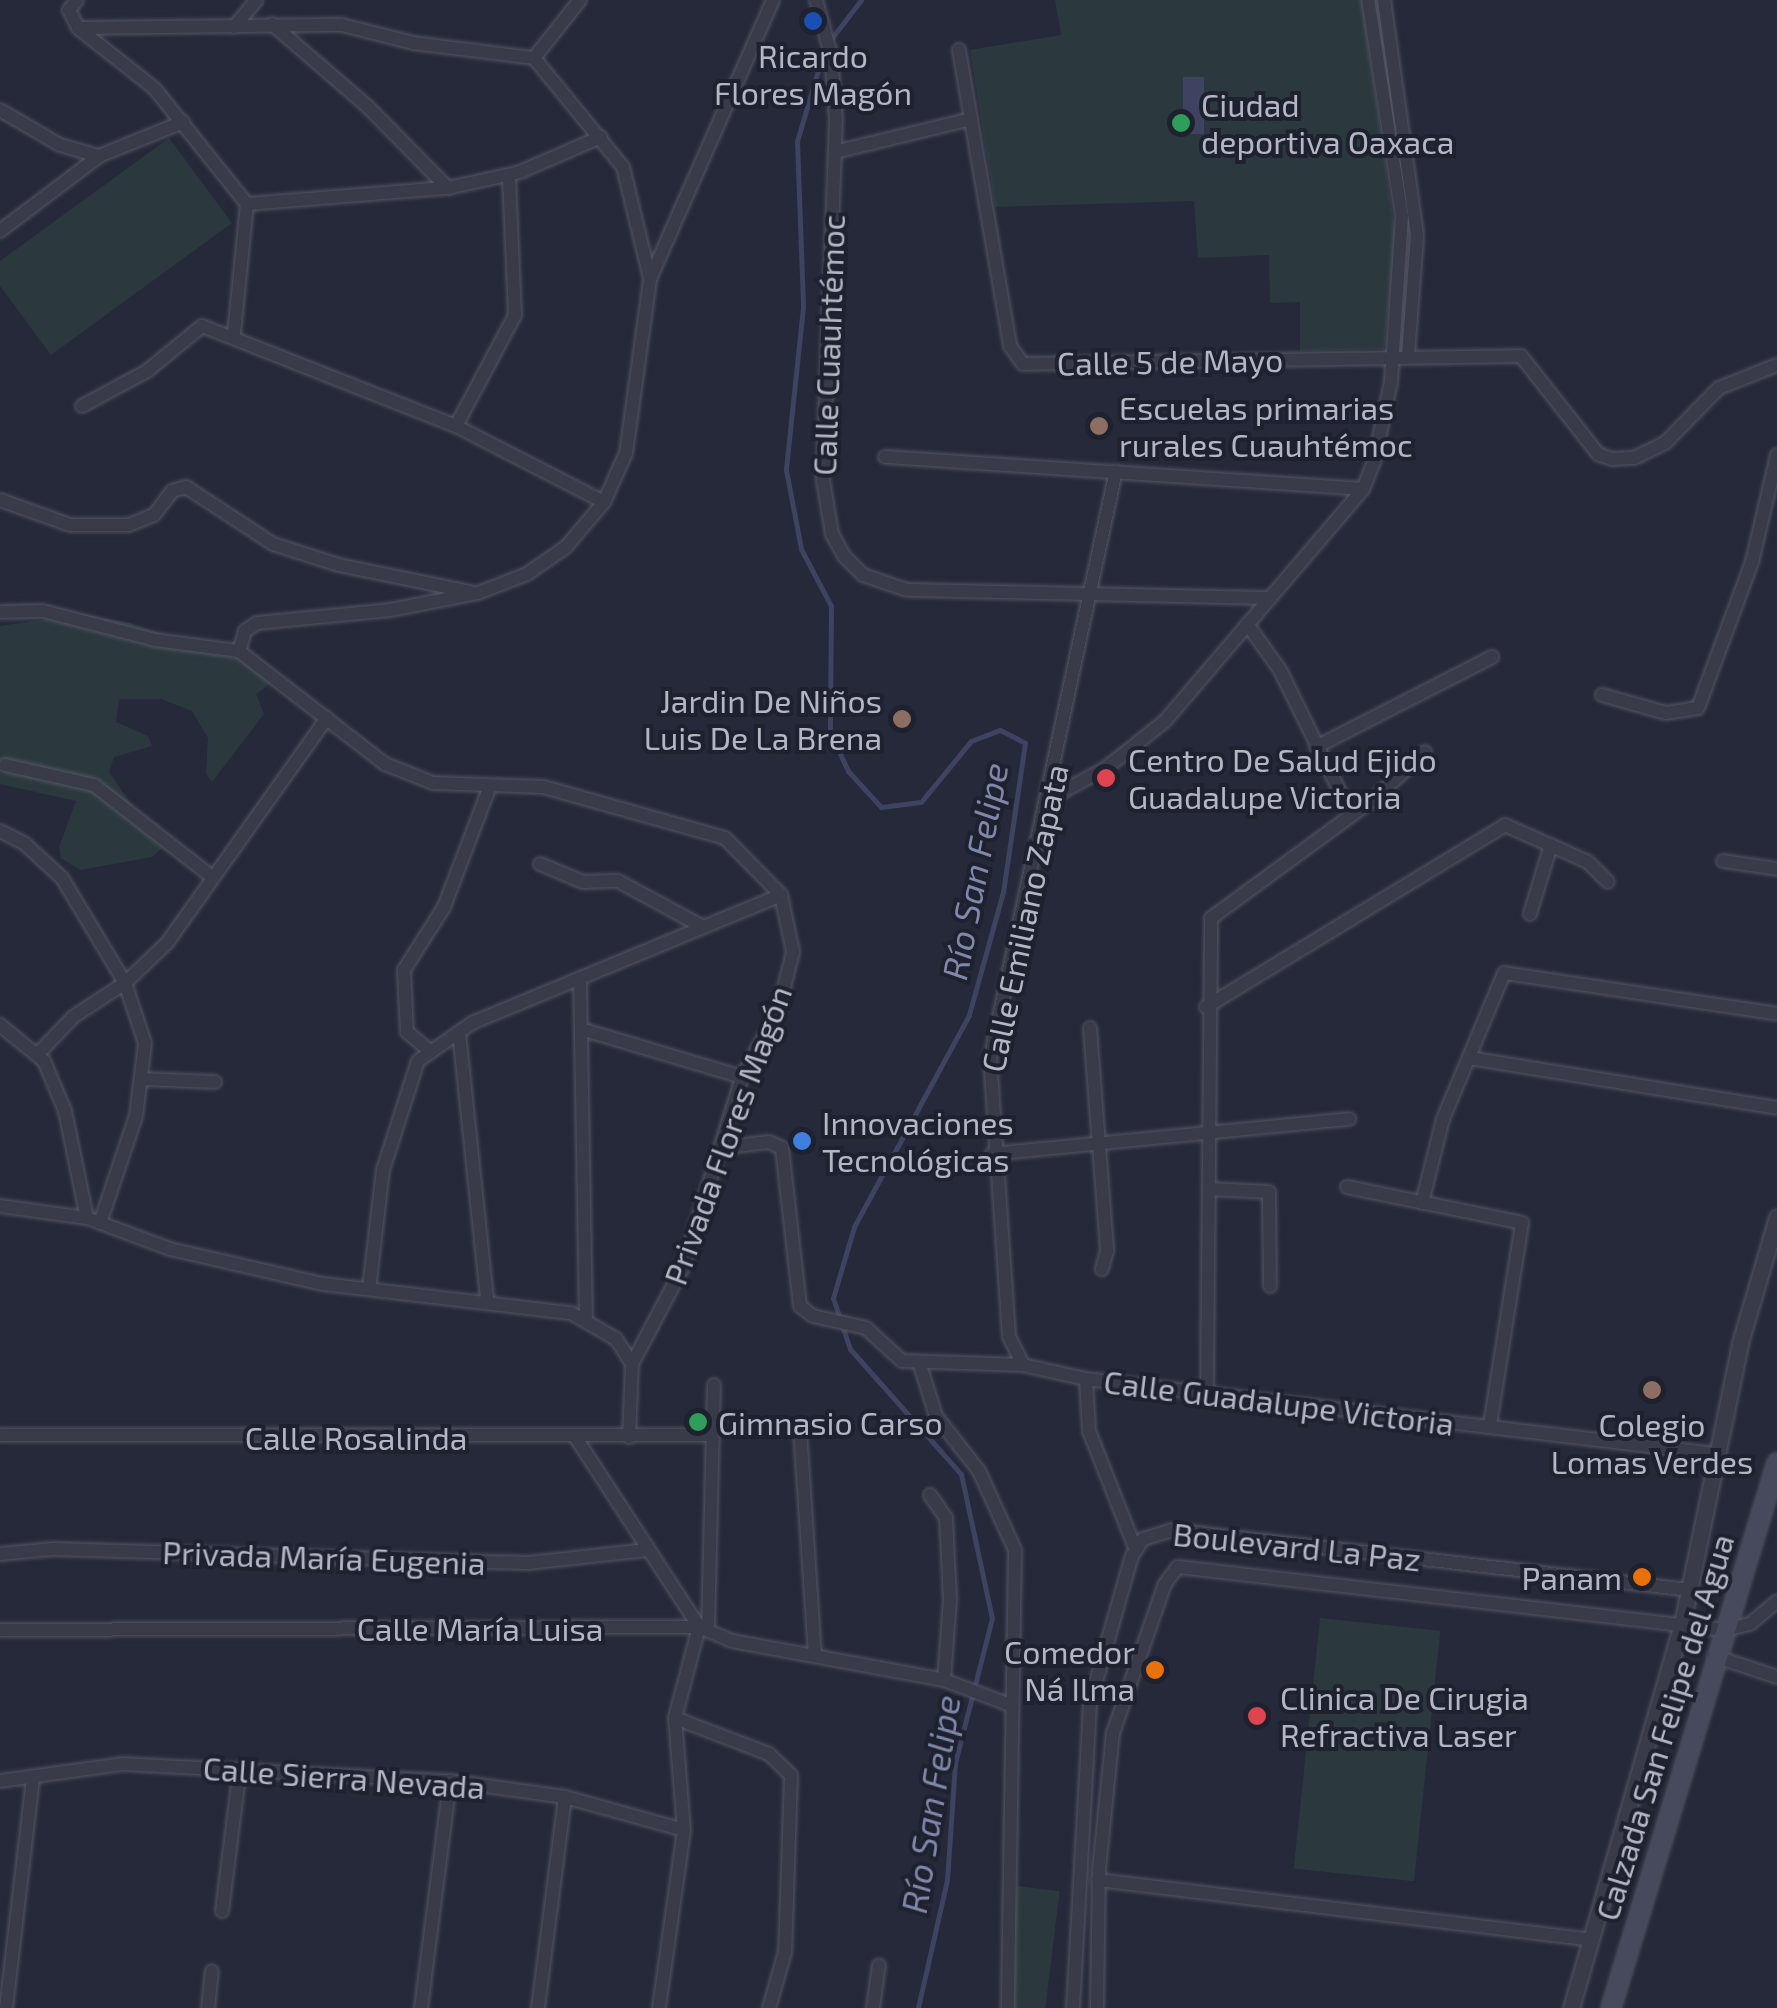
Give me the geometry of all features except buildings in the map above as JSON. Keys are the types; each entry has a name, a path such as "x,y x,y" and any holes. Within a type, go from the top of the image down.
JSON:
{"main road":[{"name":"Calzada San Felipe del Agua","path":"1611,2008 1714,1656 1777,1463"}],"street":[{"path":"77,0 69,10 78,28 154,88 183,122 193,143 247,204 234,334"},
{"path":"234,27 257,0"},
{"path":"534,58 580,0"},
{"path":"239,650 244,631 257,623 478,593 527,574 566,547 604,502 626,454 650,279 773,0"},
{"name":"Calle Cuauhtémoc","path":"816,0 831,55 835,152 821,440 827,515 838,546 863,575 892,588 1270,598"},
{"path":"1368,0 1402,216 1401,356"},
{"path":"1049,799 1106,768 1165,721 1362,490 1401,356 1417,236 1384,0"},
{"path":"272,24 368,107 448,188"},
{"path":"78,28 342,25 413,44 534,58 623,167 650,279"},
{"name":"Calle 5 de Mayo","path":"959,50 1018,362 1521,356 1598,454 1612,459 1634,458 1665,443 1719,388 1777,365"},
{"path":"0,110 60,145 99,156"},
{"path":"835,152 971,119"},
{"path":"0,230 99,156 183,122"},
{"path":"247,204 448,188 509,175 600,137"},
{"path":"456,426 515,314 509,175"},
{"path":"82,406 147,371 202,326 234,334 456,426 604,502"},
{"path":"1602,695 1666,713 1698,708 1752,562 1777,456"},
{"path":"886,457 1362,490"},
{"name":"Calle Emiliano Zapata","path":"1023,1365 1009,1336 992,1154 990,1058 1049,799 1116,472"},
{"path":"0,500 70,525 129,525 154,515 172,491 186,487 273,544 339,565 478,593"},
{"path":"0,612 43,611 155,640 239,650 385,764 434,782 543,787 725,838 781,895 459,1032 418,1060 383,1170 369,1288"},
{"path":"1248,624 1280,670 1340,792"},
{"path":"1316,748 1492,657"},
{"path":"37,1056 73,1017 125,983 166,943 327,718"},
{"path":"1207,1392 1210,1135 1206,1007 1211,918 1374,798 1425,752"},
{"path":"5,765 94,786 211,876"},
{"path":"431,1052 408,1032 404,970 444,907 490,786"},
{"path":"1206,1007 1505,825 1588,862 1608,882"},
{"path":"0,831 62,878 125,983 145,1043 142,1078 93,1221"},
{"path":"1530,914 1551,845"},
{"path":"1723,861 1777,870"},
{"path":"540,864 582,882 618,881 703,926"},
{"name":"Privada Flores Magón","path":"629,1437 632,1364 682,1266 742,1076 778,1010 793,952 781,895"},
{"path":"1422,1202 1443,1119 1504,973 1777,1014"},
{"path":"580,978 586,1322"},
{"path":"0,1025 37,1056 65,1112 93,1221"},
{"path":"1090,1028 1107,1251 1102,1269"},
{"path":"581,1029 742,1076"},
{"path":"459,1032 487,1300"},
{"path":"1469,1058 1777,1108"},
{"path":"142,1078 215,1082"},
{"path":"992,1154 1350,1120"},
{"name":"Calle Guadalupe Victoria","path":"720,1148 769,1142 784,1152 797,1296 803,1310 820,1318 857,1324 897,1359 1023,1365 1086,1379 1716,1454"},
{"path":"1348,1187 1522,1223 1490,1426"},
{"path":"1209,1190 1269,1192 1270,1286"},
{"path":"0,1208 93,1221 170,1249 369,1288 571,1313 616,1339 632,1364"},
{"path":"1571,2008 1682,1624 1716,1454 1777,1217"},
{"path":"918,1362 936,1416 974,1463 1013,1542 1008,2008"},
{"path":"1086,1379 1090,1431 1135,1548"},
{"path":"659,2008 684,1830 675,1718 703,1629 714,1385"},
{"path":"800,1430 815,1656"},
{"name":"Calle Rosalinda","path":"0,1435 712,1436"},
{"path":"576,1438 703,1629"},
{"path":"930,1495 946,1518 948,1682"},
{"name":"Boulevard La Paz","path":"1072,2008 1090,1703 1135,1548 1172,1530 1690,1590"},
{"name":"Privada María Eugenia","path":"0,1554 53,1549 528,1563 647,1550"},
{"name":"Boulevard La Paz","path":"1097,2008 1098,1880 1116,1722 1165,1584 1178,1568 1682,1624"},
{"path":"1682,1624 1724,1630 1750,1624 1777,1600"},
{"name":"Calle María Luisa","path":"0,1630 703,1629 948,1682 1010,1705"},
{"path":"1714,1656 1777,1677"},
{"path":"675,1718 769,1754 791,1774 785,1952 769,2008"},
{"name":"Calle Sierra Nevada","path":"0,1781 33,1780 122,1764 450,1781 565,1797 684,1830"},
{"path":"222,1912 240,1768"},
{"path":"6,2008 33,1780"},
{"path":"421,2008 450,1781"},
{"path":"538,2008 565,1797"},
{"path":"1098,1880 1591,1940"},
{"path":"873,2008 878,1964"},
{"path":"208,2008 212,1971"}],"shaded area":[{"name":"Ciudad deportiva Oaxaca","path":"1055,0 1362,0 1396,238 1384,349 1300,351 1300,302 1270,303 1269,255 1198,258 1194,201 995,207 970,50 1061,35"},
{"path":"169,138 232,223 51,355 0,286 0,261"},
{"path":"82,614 127,622 249,663 271,683 256,694 264,714 212,782 206,774 208,738 192,711 161,699 119,699 116,722 148,736 152,746 114,757 109,772 138,814 164,832 165,845 152,857 80,870 61,858 59,847 76,801 0,784 0,626"},
{"path":"1320,1618 1440,1631 1414,1881 1294,1869"},
{"path":"1017,1886 1060,1891 1045,2008 1002,2007"}],"water":[{"path":"1183,77 1204,77 1204,134 1183,134"}],"waterway":[{"name":"Río San Felipe","path":"861,0 825,47 797,141 803,307 786,470 801,549 831,606 830,732 848,771 881,807 921,802 971,741 1000,730 1025,743 1003,892 969,1015 854,1227 833,1298 850,1349 961,1474 992,1618 955,1763 947,1880 918,2008"}],"place":[{"name":"Ricardo Flores Magón","path":"813,21"},
{"name":"Ciudad deportiva Oaxaca","path":"1181,123"},
{"name":"Escuelas primarias rurales Cuauhtémoc","path":"1099,426"},
{"name":"Jardin De Niños Luis De La Brena","path":"902,719"},
{"name":"Centro De Salud Ejido Guadalupe Victoria","path":"1106,778"},
{"name":"Innovaciones Tecnológicas","path":"802,1141"},
{"name":"Colegio Lomas Verdes","path":"1652,1390"},
{"name":"Gimnasio Carso","path":"698,1422"},
{"name":"Panam","path":"1642,1577"},
{"name":"Comedor Ná Ilma","path":"1155,1670"},
{"name":"Clinica De Cirugia Refractiva Laser","path":"1257,1716"}]}
